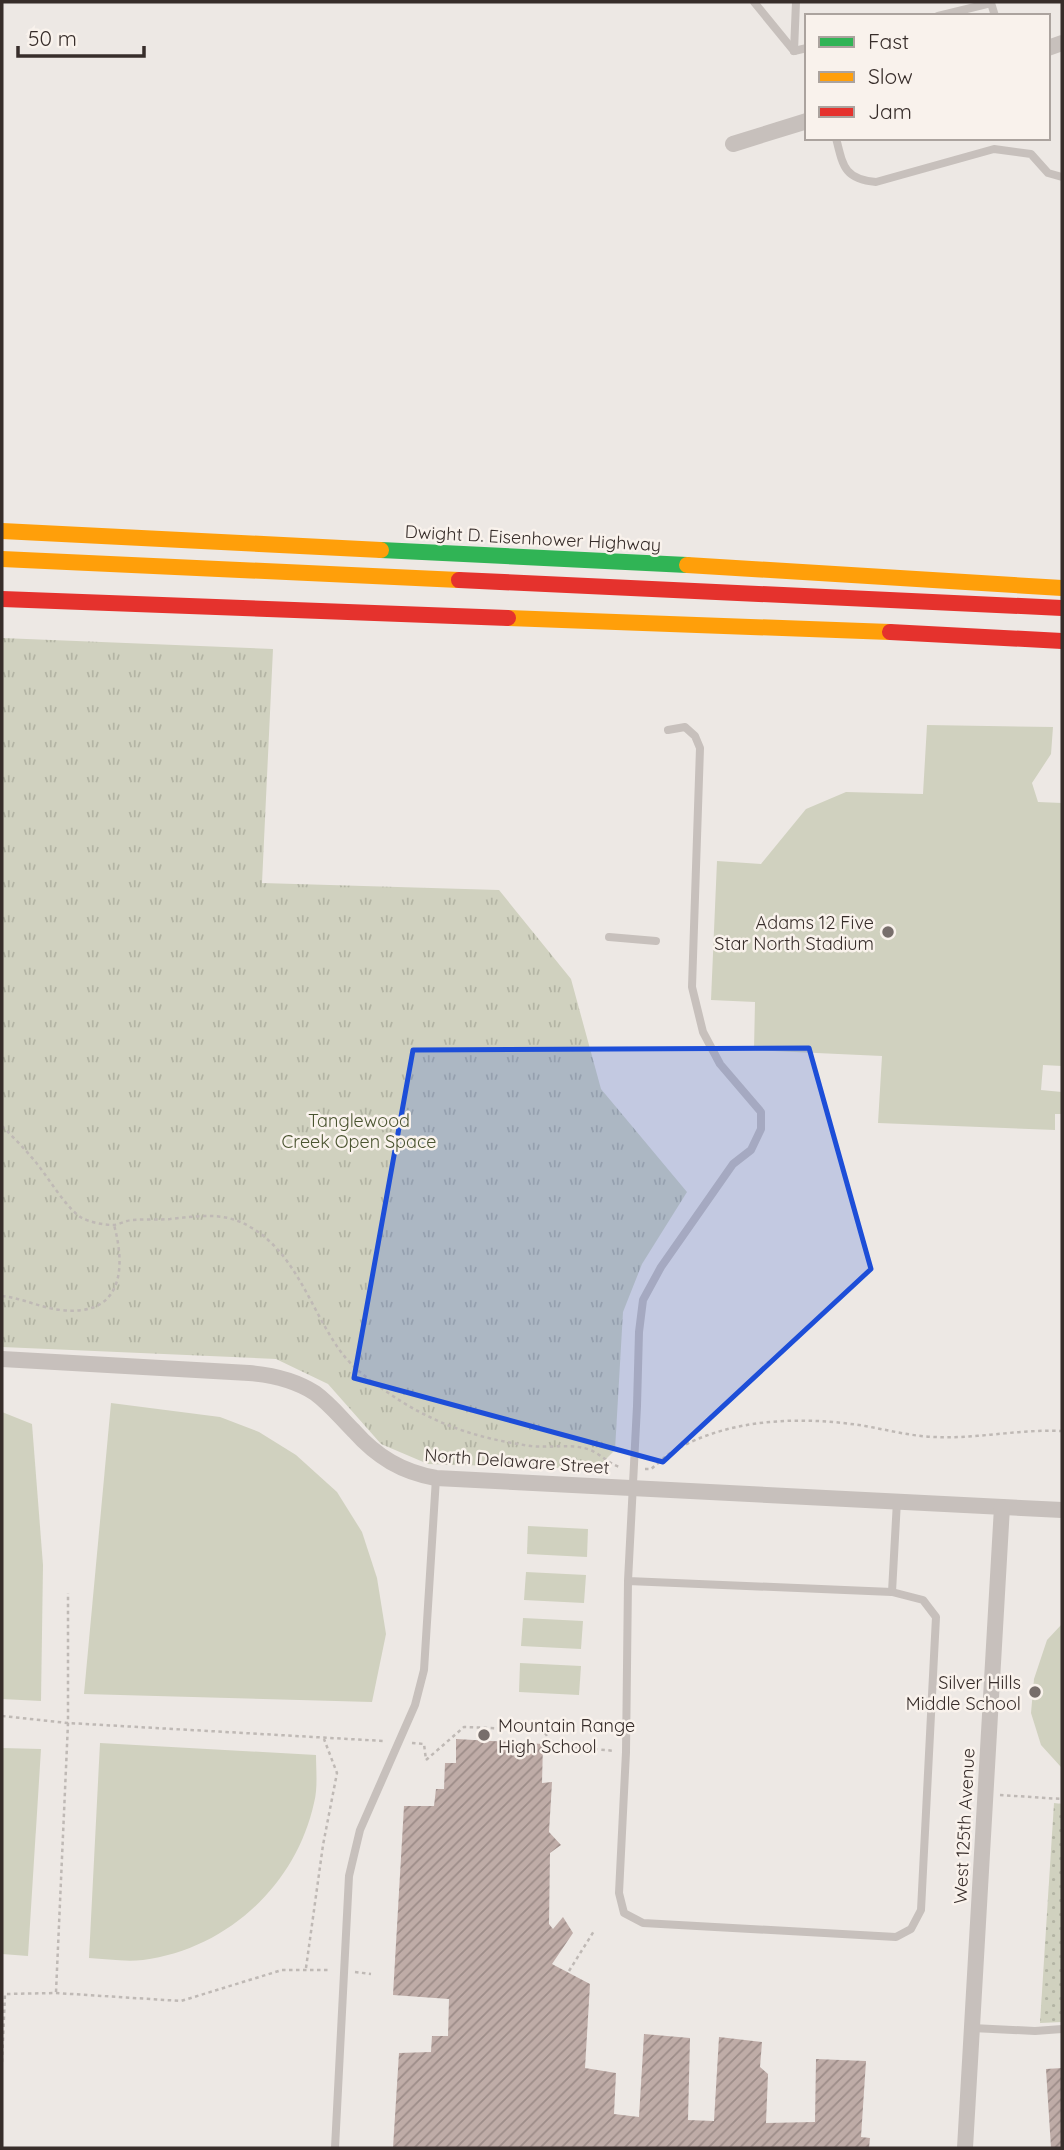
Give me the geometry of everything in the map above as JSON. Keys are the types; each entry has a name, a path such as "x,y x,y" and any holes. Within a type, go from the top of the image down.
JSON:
{"highway":[{"name":"Dwight D. Eisenhower Highway","path":"2,531 636,562 1062,588"},
{"path":"2,559 1062,608"},
{"path":"2,599 1062,641"},
{"path":"574,604 1062,627"}],"street":[{"path":"733,144 805,122"},
{"name":"North Delaware Street","path":"2,1359 249,1373 285,1379 305,1387 325,1401 365,1443 387,1461 409,1472 436,1478 1062,1510"},
{"name":"West 125th Avenue","path":"965,2148 1002,1507"}],"lane":[{"path":"754,2 794,51"},
{"path":"794,51 796,2"},
{"path":"946,14 993,2"},
{"path":"794,51 805,48"},
{"path":"837,140 844,167 851,176 860,181 876,182 994,149 1031,154 1048,173 1062,177"},
{"path":"628,1581 892,1592 923,1600 936,1616 920,1910 911,1929 896,1937 643,1923 624,1913 619,1893 626,1752 628,1581 639,1332 643,1300 661,1267 733,1164 751,1150 761,1129 761,1112 720,1064 703,1032 692,987 700,748 695,736 685,727 668,730"},
{"path":"609,937 656,941"},
{"path":"335,2148 349,1876 360,1830 415,1705 424,1670 436,1478"},
{"path":"892,1592 897,1501"},
{"path":"972,2028 1035,2031 1062,2029"}],"path":[{"path":"2,1126 80,1217 114,1225 130,1220 201,1215 229,1217 253,1228 275,1245 295,1273 342,1353 370,1380 414,1411 452,1429 499,1441 594,1450 615,1466"},
{"path":"2,1296 57,1310 80,1311 97,1307 111,1297 118,1279 119,1244 114,1225"},
{"path":"652,1469 673,1451 697,1438 718,1431 773,1422 810,1421 865,1426 899,1434 935,1437 1062,1431"},
{"path":"56,1993 68,1723 68,1593"},
{"path":"2,1716 68,1723 424,1744 426,1760 464,1727 543,1730 553,1745 626,1752"},
{"path":"306,1969 323,1845 337,1773 323,1737"},
{"path":"1000,1795 1062,1799"},
{"path":"569,1971 594,1931"},
{"path":"2,2062 5,1994 56,1993 181,2001 282,1970 345,1970 370,1974"}],"highlighted area":[{"path":"809,1048 871,1269 663,1462 354,1378 413,1050"}],"green space":[{"name":"Tanglewood Creek Open Space","path":"2,638 273,649 262,883 499,890 571,979 601,1089 687,1192 642,1264 623,1312 615,1450 596,1469 428,1464 381,1444 328,1384 276,1359 2,1347"},
{"name":"Adams 12 Five Star North Stadium","path":"927,725 1053,727 1051,754 1032,783 1038,802 1062,803 1062,1066 1043,1065 1041,1090 1062,1092 1062,1114 1055,1114 1055,1130 878,1123 882,1056 754,1050 755,1002 711,1000 717,861 761,864 806,809 846,792 923,794"},
{"path":"111,1403 220,1417 259,1432 296,1455 337,1492 362,1532 377,1578 386,1634 372,1702 84,1694"},
{"path":"2,1412 32,1424 43,1565 41,1701 2,1699"},
{"path":"528,1526 588,1529 587,1557 527,1554"},
{"path":"526,1572 586,1575 584,1603 524,1600"},
{"path":"523,1618 583,1621 581,1649 521,1646"},
{"path":"1062,1624 1062,1796 1061,1767 1041,1745 1031,1713 1034,1679 1047,1640"},
{"path":"520,1663 581,1666 579,1695 519,1692"},
{"path":"100,1743 316,1755 315,1797 305,1833 292,1861 274,1886 253,1908 229,1927 203,1942 174,1953 136,1961 89,1958"},
{"path":"2,1748 41,1749 28,1956 2,1954"},
{"path":"1054,1803 1062,1804 1062,2022 1040,2023"}],"building":[{"path":"456,1739 543,1744 542,1783 552,1782 549,1832 561,1845 550,1853 549,1924 553,1929 563,1917 573,1933 552,1964 590,1984 585,2068 616,2073 614,2114 639,2117 644,2034 690,2038 688,2120 714,2121 719,2037 762,2042 760,2067 768,2074 766,2123 815,2122 816,2059 866,2061 861,2137 870,2138 869,2148 393,2148 399,2053 431,2052 432,2036 448,2036 449,1999 393,1995 404,1806 434,1806 436,1789 444,1789 445,1763 456,1763"},
{"path":"1062,2068 1062,2148 1051,2148 1046,2069"}],"traffic: fast":[{"path":"381,550 687,565"}],"traffic: slow":[{"path":"2,531 381,550"},
{"path":"2,559 459,580"},
{"path":"687,565 1062,588"},
{"path":"508,618 890,632"}],"traffic: jam":[{"path":"459,580 1062,608"},
{"path":"2,599 508,618"},
{"path":"890,632 1062,641"}],"place":[{"name":"Adams 12 Five Star North Stadium","path":"888,932"},
{"name":"Silver Hills Middle School","path":"1035,1692"},
{"name":"Mountain Range High School","path":"484,1735"}]}
